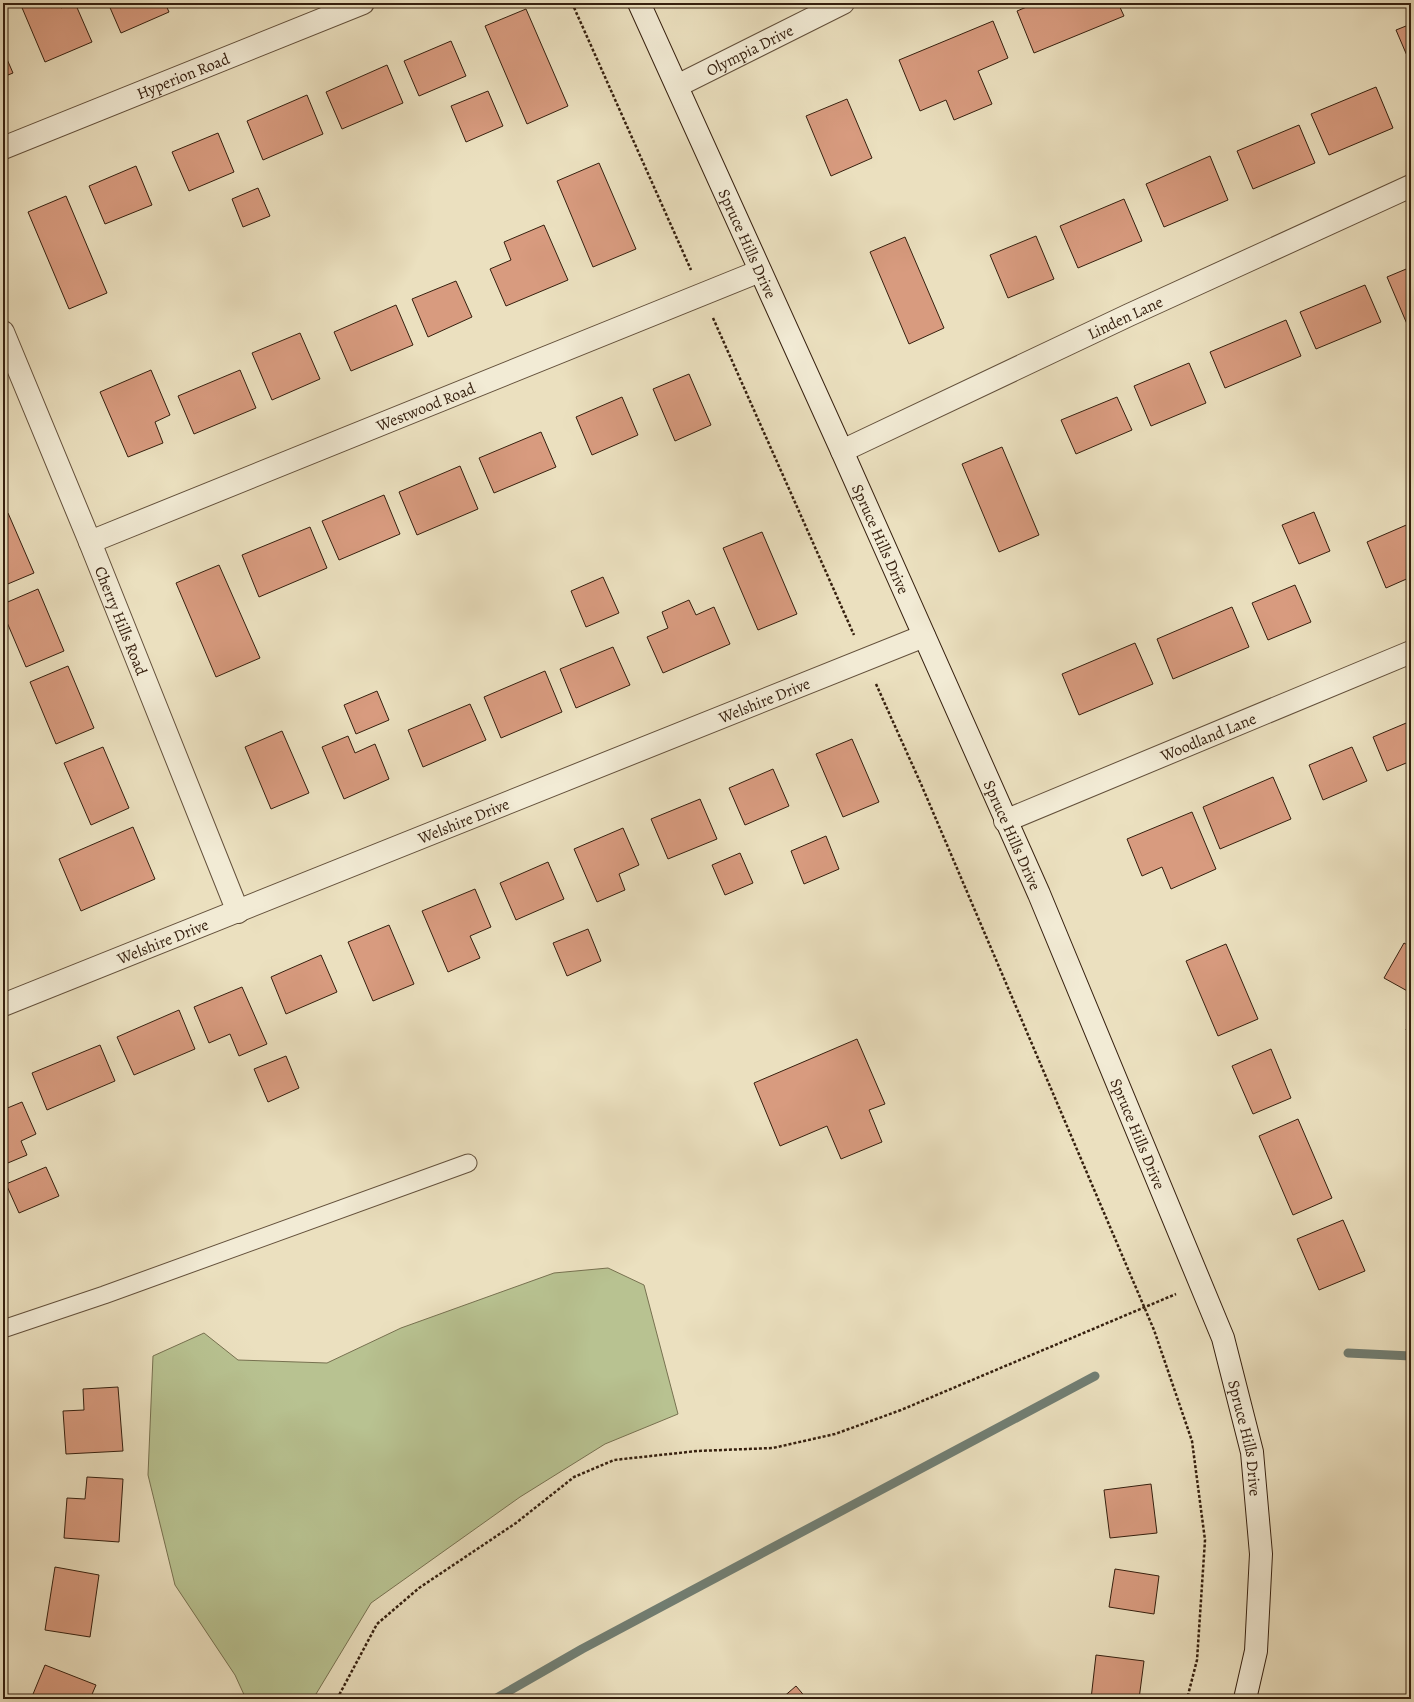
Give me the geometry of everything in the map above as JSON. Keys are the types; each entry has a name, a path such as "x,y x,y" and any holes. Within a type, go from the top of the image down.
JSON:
{"street":[{"name":"Hyperion Road","path":"3,148 363,3"},
{"name":"Spruce Hills Drive","path":"639,3 842,451 1005,821 1039,894 1223,1338 1252,1452 1261,1554 1256,1651 1245,1699"},
{"name":"Olympia Drive","path":"677,86 843,3"},
{"name":"Linden Lane","path":"842,451 1129,315 1411,186"},
{"name":"Westwood Road","path":"90,542 760,271"},
{"name":"Cherry Hills Road","path":"3,332 90,542 238,912"},
{"name":"Welshire Drive","path":"3,1005 924,636"},
{"name":"Woodland Lane","path":"1005,821 1411,652"}],"lane":[{"path":"3,1329 104,1295 468,1163"}],"path":[{"path":"572,3 921,784 1154,1330 1192,1441 1205,1540 1197,1660 1187,1699"},
{"path":"338,1699 377,1624 419,1588 516,1522 574,1477 614,1460 697,1451 773,1448 835,1434 901,1410 1201,1283"}],"green space":[{"path":"608,1268 644,1285 678,1414 605,1444 520,1497 371,1603 313,1699 246,1699 235,1675 175,1585 148,1475 153,1356 204,1333 238,1360 327,1363 401,1328 554,1273"}],"building":[{"path":"20,3 59,3 61,8 75,3 92,42 45,62"},
{"path":"108,3 165,3 169,12 121,33"},
{"path":"1036,3 1118,3 1124,16 1034,53 1017,11"},
{"path":"526,9 568,106 527,124 485,26"},
{"path":"993,21 1008,58 978,71 992,104 954,120 946,100 920,111 899,60"},
{"path":"1411,24 1411,65 1396,30"},
{"path":"451,41 466,76 419,96 404,61"},
{"path":"3,50 13,73 3,77"},
{"path":"387,65 403,103 342,129 326,92"},
{"path":"1376,87 1393,128 1329,155 1311,114"},
{"path":"488,91 503,126 466,142 451,106"},
{"path":"307,95 323,134 263,160 247,121"},
{"path":"847,99 872,158 831,176 806,116"},
{"path":"1299,125 1315,163 1253,189 1237,151"},
{"path":"218,133 234,172 189,191 172,152"},
{"path":"1210,156 1228,200 1164,227 1146,184"},
{"path":"599,163 636,249 593,267 557,181"},
{"path":"136,166 152,205 105,224 89,186"},
{"path":"258,188 270,216 243,227 232,199"},
{"path":"66,196 107,293 69,309 28,212"},
{"path":"1124,199 1142,241 1078,268 1060,226"},
{"path":"544,225 568,280 506,306 490,269 511,260 504,242"},
{"path":"1036,236 1054,279 1008,298 990,255"},
{"path":"905,237 944,328 909,344 870,252"},
{"path":"1411,267 1411,322 1407,324 1387,277"},
{"path":"456,281 472,317 428,337 412,299"},
{"path":"1365,285 1381,322 1316,349 1300,312"},
{"path":"396,305 413,345 351,371 334,332"},
{"path":"1286,320 1301,356 1225,388 1210,352"},
{"path":"300,333 320,379 272,400 252,353"},
{"path":"1189,363 1206,403 1151,426 1134,386"},
{"path":"151,370 170,415 155,422 163,443 128,457 100,392"},
{"path":"240,370 256,408 194,434 178,396"},
{"path":"689,374 711,425 675,441 653,389"},
{"path":"622,397 638,435 592,455 576,417"},
{"path":"1117,397 1132,430 1076,454 1061,420"},
{"path":"541,432 556,467 494,493 479,458"},
{"path":"1002,447 1039,535 999,552 962,464"},
{"path":"460,466 478,509 417,535 399,492"},
{"path":"384,495 400,534 339,560 322,521"},
{"path":"1314,512 1330,551 1299,564 1282,525"},
{"path":"8,513 34,573 3,586 3,515"},
{"path":"1411,523 1411,577 1386,588 1367,542"},
{"path":"310,527 327,568 259,597 242,555"},
{"path":"762,532 797,614 758,630 723,548"},
{"path":"219,565 260,658 216,677 176,583"},
{"path":"603,577 619,613 586,627 571,591"},
{"path":"1295,585 1311,622 1268,640 1252,603"},
{"path":"38,589 64,651 26,667 3,613 3,604"},
{"path":"689,600 696,615 714,607 730,644 663,673 647,637 668,628 662,612"},
{"path":"1232,607 1249,647 1173,679 1157,639"},
{"path":"1135,643 1153,684 1079,715 1062,674"},
{"path":"613,647 630,685 576,708 560,669"},
{"path":"68,666 94,728 56,744 30,682"},
{"path":"545,671 562,712 501,738 484,697"},
{"path":"377,691 389,720 356,734 344,705"},
{"path":"470,704 486,740 423,767 408,730"},
{"path":"1411,721 1411,761 1387,771 1373,737"},
{"path":"282,731 309,793 271,809 245,747"},
{"path":"348,736 355,753 375,744 389,779 344,799 322,747"},
{"path":"852,739 879,802 843,817 816,754"},
{"path":"103,747 129,808 91,825 64,763"},
{"path":"1352,747 1367,781 1323,800 1309,765"},
{"path":"773,769 789,806 745,825 729,788"},
{"path":"1273,777 1291,819 1220,849 1203,807"},
{"path":"700,799 717,839 668,859 651,819"},
{"path":"1192,812 1216,869 1171,889 1162,867 1142,876 1127,839"},
{"path":"133,827 155,879 81,911 59,859"},
{"path":"623,828 639,865 619,874 625,890 597,902 574,849"},
{"path":"826,836 839,869 804,884 791,851"},
{"path":"740,853 753,883 725,895 712,865"},
{"path":"548,862 564,899 516,920 500,883"},
{"path":"475,889 491,927 470,936 480,958 448,972 422,911"},
{"path":"389,925 414,984 373,1001 348,942"},
{"path":"588,929 601,961 567,976 553,943"},
{"path":"1404,943 1411,947 1411,993 1384,978"},
{"path":"1226,944 1258,1019 1218,1036 1186,961"},
{"path":"321,955 337,992 286,1014 271,977"},
{"path":"242,987 267,1044 239,1056 230,1034 209,1043 194,1007"},
{"path":"179,1010 195,1049 134,1075 117,1037"},
{"path":"1411,1027 1411,1042 1406,1029"},
{"path":"857,1039 885,1104 869,1110 882,1142 841,1159 827,1126 780,1146 754,1083"},
{"path":"100,1045 115,1081 47,1110 32,1073"},
{"path":"1271,1049 1291,1098 1253,1114 1232,1066"},
{"path":"286,1056 299,1088 268,1102 254,1069"},
{"path":"22,1102 36,1134 21,1141 27,1155 3,1165 3,1104 5,1109"},
{"path":"1298,1119 1332,1198 1293,1215 1259,1136"},
{"path":"46,1167 59,1196 19,1213 6,1184"},
{"path":"1343,1220 1365,1271 1319,1290 1297,1239"},
{"path":"118,1387 123,1451 66,1454 63,1411 84,1410 83,1389"},
{"path":"87,1477 123,1479 119,1542 64,1538 67,1498 85,1499"},
{"path":"1151,1484 1157,1533 1110,1538 1104,1490"},
{"path":"55,1567 99,1575 90,1637 45,1630"},
{"path":"1115,1569 1159,1576 1154,1614 1109,1607"},
{"path":"1096,1655 1144,1661 1139,1699 1091,1699"},
{"path":"45,1665 96,1685 90,1699 31,1699"},
{"path":"796,1686 807,1699 781,1699"}],"waterway":[{"path":"1348,1353 1411,1356"},
{"path":"495,1699 582,1649 1095,1376"}]}
